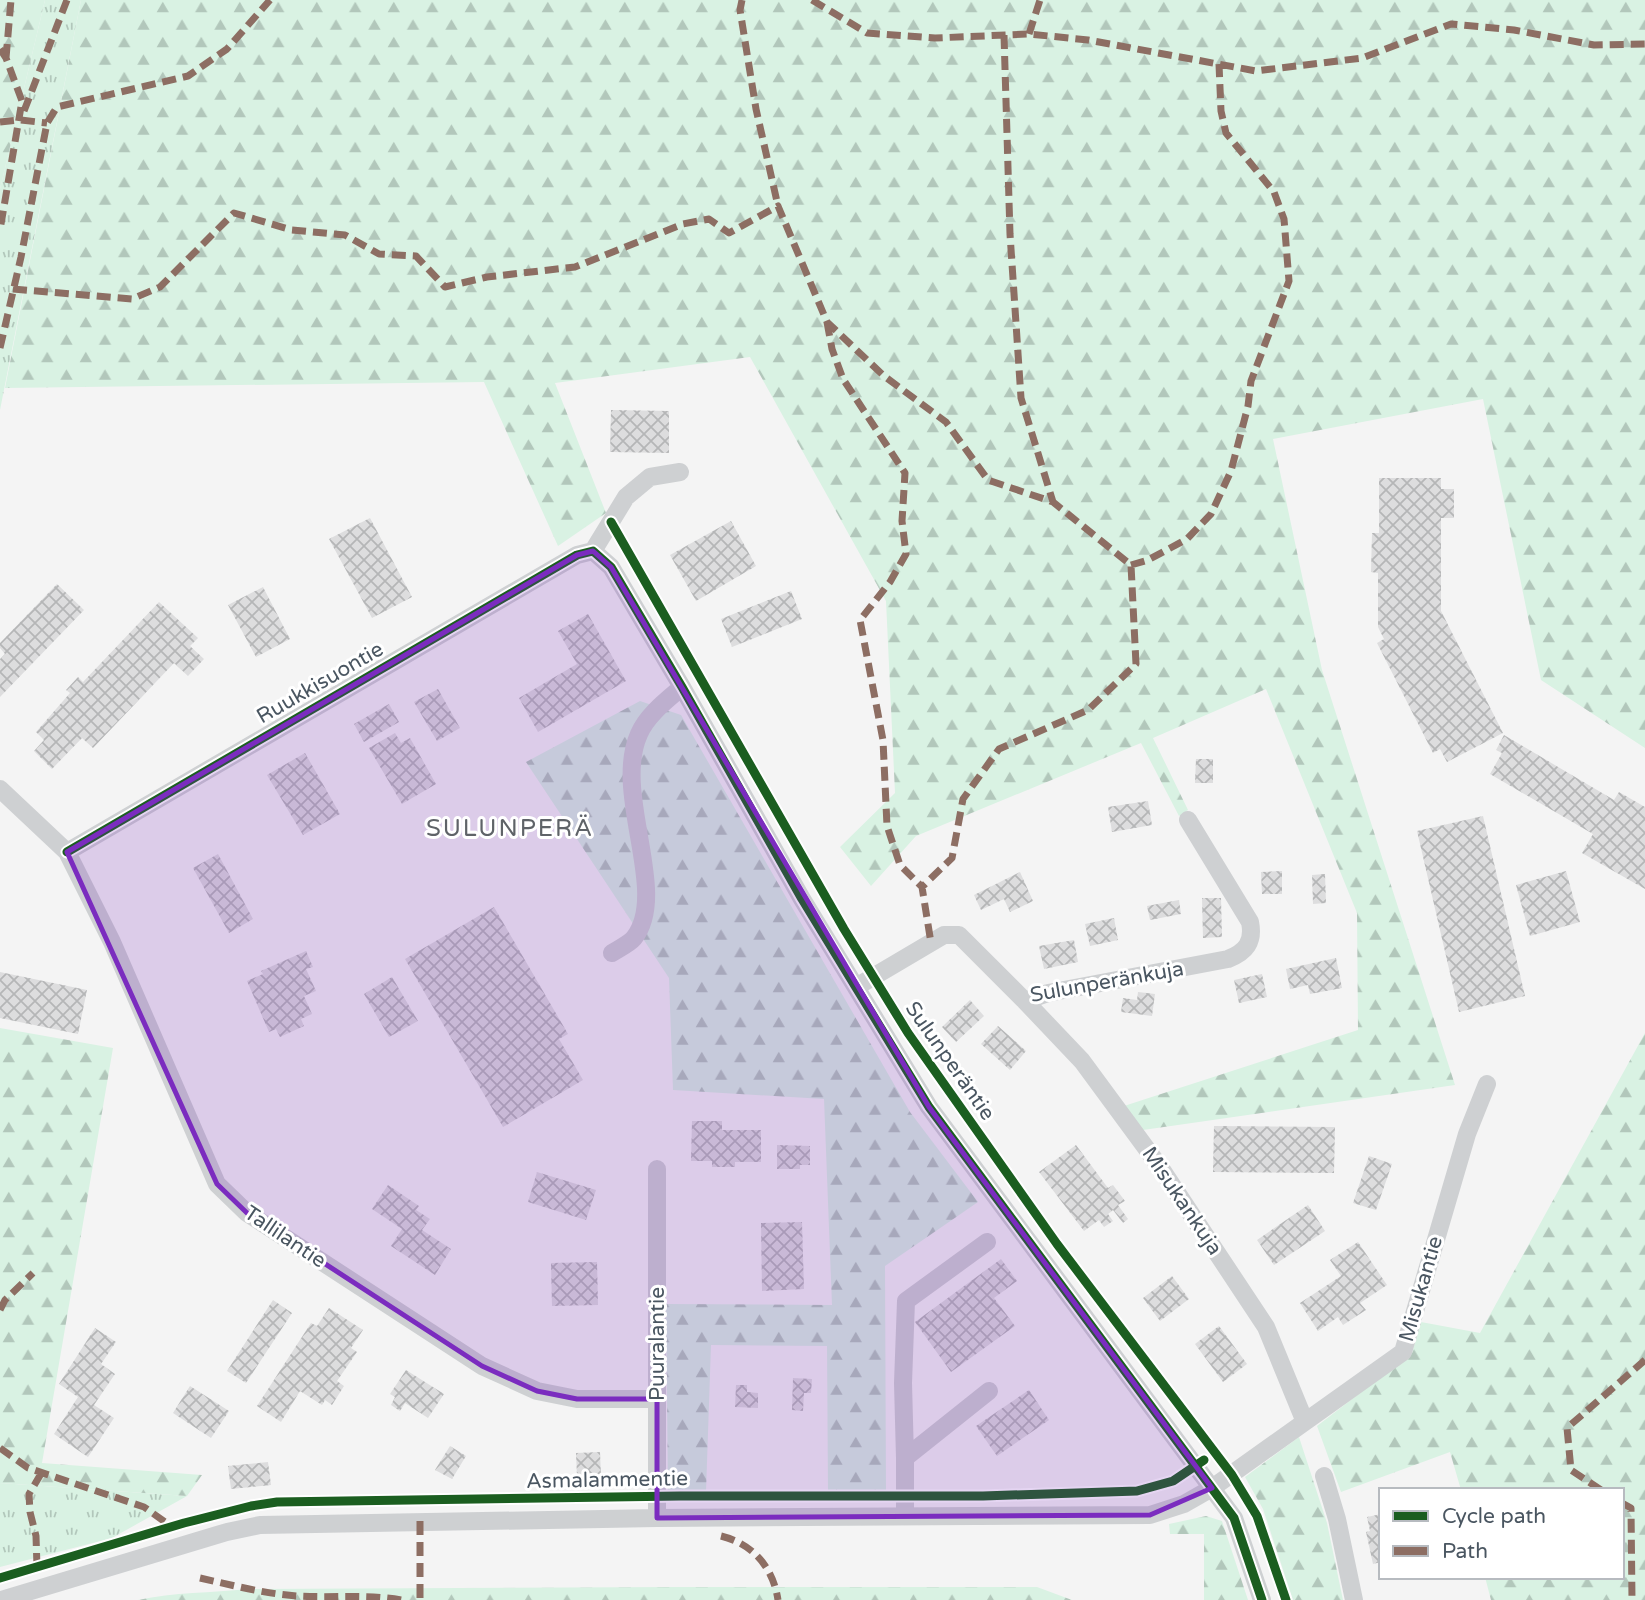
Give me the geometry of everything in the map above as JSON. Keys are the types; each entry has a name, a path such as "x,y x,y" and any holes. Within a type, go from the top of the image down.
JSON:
{"street":[{"path":"593,551 626,497 650,477 680,472"},
{"name":"Sulunperäntie","path":"593,551 611,567 802,900 929,1107 1234,1518 1262,1600"},
{"name":"Ruukkisuontie","path":"67,852 577,555 593,551"},
{"path":"612,953 633,939 643,919 646,886 633,808 630,760 639,732 660,706 682,687"},
{"name":"Tallilantie","path":"0,789 67,852 112,942 217,1184 247,1213 482,1366 537,1391 577,1399 657,1399"},
{"name":"Sulunperänkuja","path":"856,987 944,935 959,935 1025,1001 1048,993 1228,960 1242,954 1250,942 1250,922 1188,820"},
{"name":"Misukankuja","path":"1025,1001 1082,1061 1160,1167 1266,1327 1304,1422"},
{"name":"Misukantie","path":"1212,1488 1403,1352 1467,1134 1486,1084"},
{"name":"Puuralantie","path":"657,1169 657,1518"},
{"path":"905,1516 903,1383 906,1301 987,1242"},
{"path":"905,1458 989,1391"},
{"path":"1324,1476 1337,1519 1354,1600"},
{"name":"Asmalammentie","path":"1,1600 227,1532 260,1525 657,1518 1150,1515 1184,1504 1212,1488"}],"highlighted area":[{"path":"593,551 611,567 929,1107 1212,1488 1150,1515 657,1518 657,1399 577,1399 537,1391 482,1366 247,1213 217,1184 67,852 577,555"}],"green space":[{"path":"0,0 45,0 0,189"},
{"path":"45,0 81,0 0,410 0,189"},
{"path":"81,0 1645,0 1645,748 1541,680 1483,399 1273,439 1322,670 1455,1085 1143,1130 1124,1106 1358,1030 1357,913 1266,689 1153,738 1188,810 1179,816 1141,743 916,836 871,886 840,847 895,793 886,601 750,357 555,383 606,513 558,546 484,382 5,388"},
{"path":"640,701 681,715 910,1112 978,1202 885,1266 886,1490 828,1491 827,1346 711,1345 706,1492 668,1491 666,1304 832,1305 824,1099 673,1090 669,978 526,762"},
{"path":"0,1028 113,1048 42,1463 202,1475 187,1496 0,1483"},
{"path":"1645,1033 1645,1600 1491,1600 1486,1579 1624,1579 1624,1488 1460,1488 1450,1452 1341,1492 1317,1426 1412,1353 1421,1322 1480,1333"},
{"path":"1299,1437 1327,1523 1343,1600 1293,1600 1263,1509 1245,1477"},
{"path":"0,1483 187,1496 112,1538 0,1567"},
{"path":"1206,1516 1222,1521 1248,1600 1204,1600 1204,1534 1170,1534 1169,1524"},
{"path":"1037,1587 1072,1600 138,1600 248,1589"}],"building":[{"path":"611,410 669,411 669,453 610,452"},
{"path":"1379,478 1441,478 1441,489 1454,489 1454,518 1441,518 1441,611 1503,733 1447,762 1440,749 1433,753 1377,643 1384,639 1378,627 1378,573 1371,572 1372,533 1379,533"},
{"path":"370,518 412,597 372,618 329,539"},
{"path":"731,521 756,566 696,601 670,555"},
{"path":"57,584 84,610 0,697 0,659 5,654 0,643"},
{"path":"263,587 290,639 256,657 228,605"},
{"path":"791,591 802,619 732,647 721,619"},
{"path":"159,602 198,638 190,646 204,659 188,676 174,663 93,748 82,738 52,769 34,751 44,740 36,732 70,693 66,690 78,677 83,682"},
{"path":"588,614 626,681 538,732 519,698 577,664 558,631"},
{"path":"438,689 460,728 437,741 414,702"},
{"path":"389,704 399,722 364,742 354,724"},
{"path":"395,733 401,743 410,738 436,784 402,804 369,748"},
{"path":"1504,735 1614,800 1619,792 1645,807 1645,889 1582,853 1593,834 1490,774 1502,753 1496,750"},
{"path":"305,753 340,814 303,835 267,775"},
{"path":"1196,759 1213,759 1213,783 1195,783"},
{"path":"1148,801 1152,825 1112,832 1108,807"},
{"path":"1483,816 1525,996 1459,1012 1417,831"},
{"path":"218,854 253,919 229,933 193,868"},
{"path":"1282,871 1282,894 1262,894 1261,872"},
{"path":"1566,871 1580,922 1530,936 1516,885"},
{"path":"1020,872 1033,901 1010,912 1004,899 981,910 974,895"},
{"path":"1325,874 1326,903 1313,904 1312,875"},
{"path":"1202,898 1221,898 1222,937 1203,938"},
{"path":"1179,900 1181,914 1150,920 1147,906"},
{"path":"494,907 568,1034 559,1039 583,1080 503,1127 405,959"},
{"path":"1114,918 1118,940 1090,946 1085,924"},
{"path":"1074,940 1078,962 1044,969 1039,946"},
{"path":"306,951 313,967 306,969 316,991 304,996 312,1014 301,1019 304,1026 280,1037 276,1029 269,1032 247,981 263,974 261,971"},
{"path":"1336,958 1342,988 1310,994 1308,985 1290,989 1286,969"},
{"path":"0,972 87,990 78,1034 0,1018"},
{"path":"1262,974 1267,997 1239,1003 1234,980"},
{"path":"392,977 418,1021 389,1037 364,994"},
{"path":"1138,992 1155,994 1152,1016 1121,1012 1123,998 1137,1000"},
{"path":"970,1000 984,1016 956,1042 942,1027"},
{"path":"998,1026 1026,1051 1010,1070 981,1044"},
{"path":"692,1121 722,1121 722,1130 761,1130 761,1162 735,1162 735,1167 712,1167 712,1161 691,1161"},
{"path":"1214,1126 1335,1127 1334,1173 1213,1172"},
{"path":"777,1145 810,1146 810,1165 800,1165 800,1169 777,1169"},
{"path":"1076,1145 1108,1188 1113,1185 1125,1201 1118,1205 1128,1219 1123,1223 1113,1210 1108,1214 1113,1221 1104,1227 1099,1220 1084,1231 1039,1172"},
{"path":"1369,1156 1392,1164 1376,1210 1353,1203"},
{"path":"537,1172 596,1190 586,1220 528,1202"},
{"path":"388,1185 419,1206 416,1210 430,1219 422,1230 451,1249 435,1275 391,1246 402,1229 372,1209"},
{"path":"1308,1205 1325,1231 1274,1265 1257,1240"},
{"path":"802,1222 804,1289 762,1291 761,1223"},
{"path":"1358,1242 1387,1285 1360,1303 1366,1310 1343,1325 1338,1317 1318,1331 1300,1303 1341,1276 1330,1260"},
{"path":"1001,1259 1017,1281 994,1298 1015,1326 951,1372 915,1322"},
{"path":"597,1262 598,1305 552,1306 551,1263"},
{"path":"1172,1276 1189,1299 1160,1321 1143,1298"},
{"path":"273,1300 292,1313 246,1383 227,1371"},
{"path":"329,1308 363,1330 351,1348 357,1352 337,1381 344,1386 332,1405 325,1400 322,1405 300,1391 281,1422 257,1406 311,1323 317,1326"},
{"path":"1219,1326 1247,1364 1223,1382 1195,1344"},
{"path":"95,1328 116,1342 101,1364 115,1374 94,1405 114,1418 88,1457 54,1434 78,1397 59,1384"},
{"path":"406,1370 444,1394 428,1418 405,1403 400,1411 391,1405 395,1397 390,1394"},
{"path":"793,1378 812,1379 811,1393 804,1393 803,1411 792,1410"},
{"path":"736,1385 747,1385 747,1392 758,1393 758,1408 735,1407"},
{"path":"190,1386 229,1411 211,1438 173,1413"},
{"path":"1029,1390 1049,1420 997,1456 976,1426"},
{"path":"450,1446 466,1456 452,1479 435,1470"},
{"path":"600,1452 601,1476 577,1477 576,1453"},
{"path":"268,1462 271,1485 231,1489 228,1466"},
{"path":"1379,1514 1379,1562 1373,1564 1366,1532 1370,1531 1367,1517"}],"marked path":[{"path":"6,58 11,0"},
{"path":"24,111 67,0"},
{"path":"0,348 47,123 57,107 188,76 227,49 270,0"},
{"path":"742,0 740,10 756,109 778,206"},
{"path":"812,0 867,33 935,38 1029,34 1088,40 1256,71 1362,58 1451,24 1514,30 1594,45 1645,44"},
{"path":"1029,34 1040,0"},
{"path":"1004,35 1010,234 1021,398 1053,502"},
{"path":"0,49 22,101 0,230"},
{"path":"1131,565 1148,560 1187,539 1211,514 1231,471 1248,406 1251,381 1289,281 1284,219 1274,192 1226,133 1221,111 1219,64"},
{"path":"0,122 20,120 47,123"},
{"path":"13,289 132,299 160,287 234,213 292,230 345,235 379,254 416,256 445,287 487,277 575,267 683,224 709,219 729,233 778,206 827,322 884,376 946,422 988,480 1053,502 1131,565 1136,664 1088,710 999,749 963,799 952,858 922,887 931,943"},
{"path":"827,322 832,349 843,379 905,473 902,521 906,554 890,582 860,620 883,740 887,826 900,865 922,887"},
{"path":"0,1310 5,1300 33,1273"},
{"path":"1598,1488 1571,1470 1567,1428 1645,1360"},
{"path":"0,1448 28,1468 144,1507 172,1527"},
{"path":"37,1567 36,1536 29,1494 42,1472"},
{"path":"1624,1504 1631,1508 1632,1600"},
{"path":"420,1521 420,1600"},
{"path":"721,1536 743,1545 760,1559 771,1577 778,1600"},
{"path":"200,1578 286,1595 402,1600"}],"cycle path":[{"path":"611,522 844,929 908,1033 1057,1244 1232,1475 1257,1516 1286,1600"},
{"path":"67,852 577,555 593,551 611,567 802,899 929,1107 1234,1518 1262,1600"},
{"path":"0,1578 184,1523 277,1502 680,1496 983,1496 1137,1491 1173,1481 1204,1460"}],"district":[{"name":"SULUNPERÄ","path":"510,828"}]}
